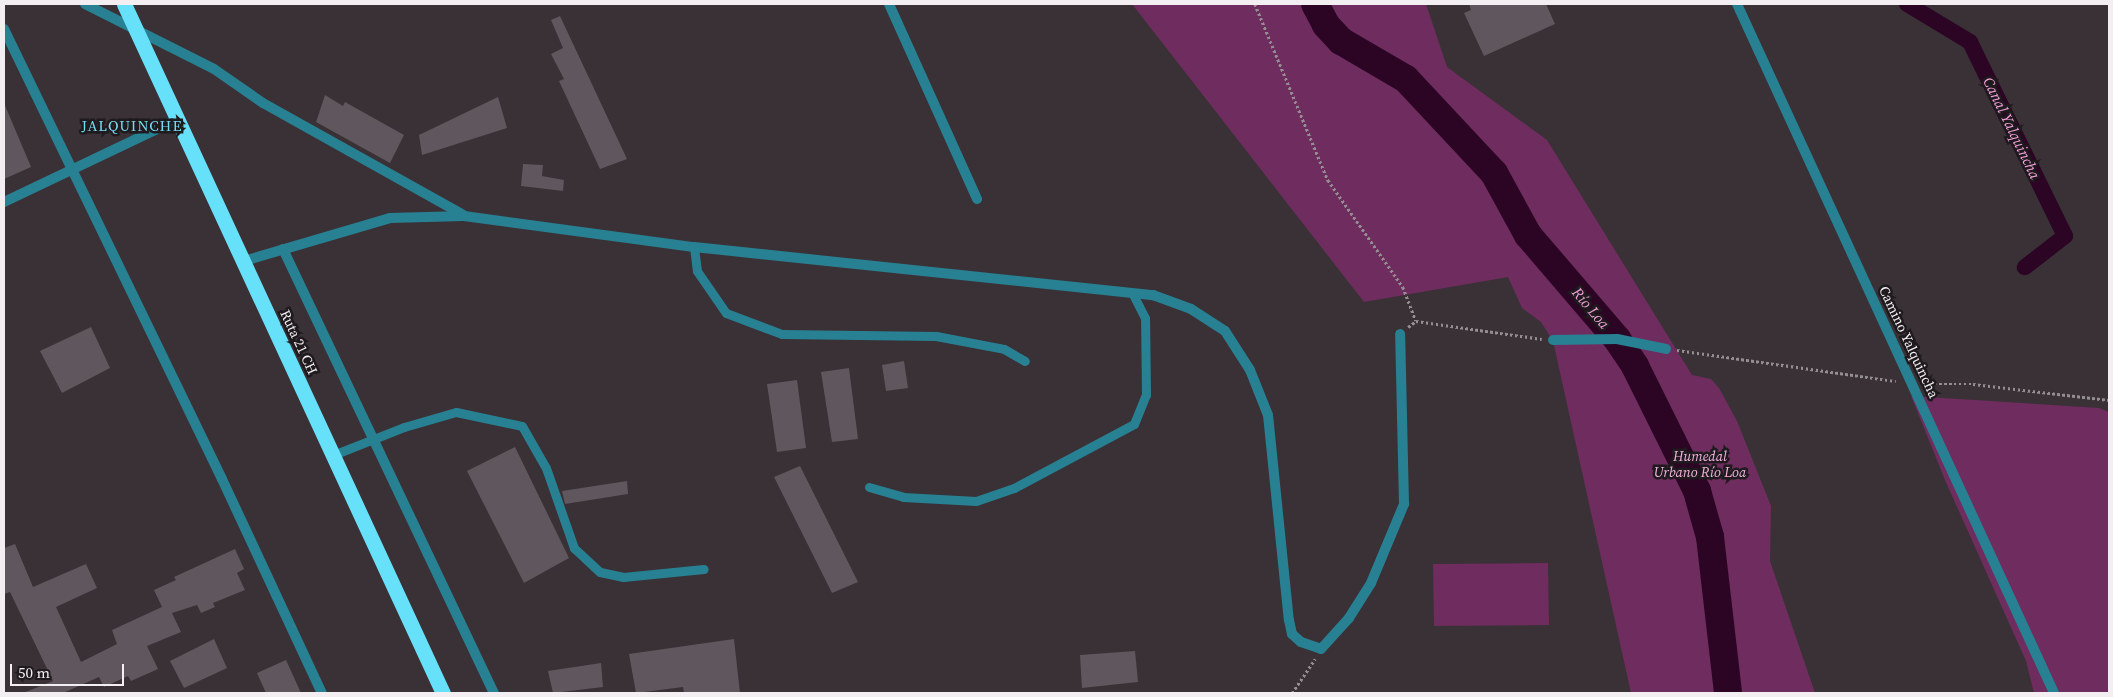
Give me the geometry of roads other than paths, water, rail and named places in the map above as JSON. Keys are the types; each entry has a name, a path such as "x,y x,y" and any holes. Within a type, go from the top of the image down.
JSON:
{"highway":[{"name":"Ruta 21 CH","path":"124,4 444,693"}],"street":[{"path":"85,4 214,69 288,117 464,216"},
{"path":"889,4 977,199"},
{"name":"Camino Yalquincha","path":"1737,4 2054,693"},
{"path":"4,29 222,478 322,693"},
{"path":"4,202 178,119"},
{"path":"244,261 390,218 464,216 694,247 1153,295 1191,309 1225,331 1250,370 1268,416 1292,634 1301,642 1321,649 1350,618 1371,583 1404,504 1400,334"},
{"path":"283,249 494,693"},
{"path":"1553,340 1617,339 1666,349"}],"lane":[{"path":"694,247 697,271 726,313 782,334 936,336 1004,349 1025,361"},
{"path":"869,488 903,497 976,501 1014,488 1102,438 1134,424 1146,395 1145,318 1132,293"},
{"path":"333,455 374,439 456,412 522,426 546,468 574,548 600,572 623,577 704,569"}],"waterway":[{"name":"Río Loa","path":"1315,4 1326,25 1341,41 1406,79 1494,173 1528,235 1617,339 1635,366 1697,491 1710,537 1728,693"},
{"name":"Canal Yalquincha","path":"1907,4 1970,42 2065,236 2025,267"}],"district":[{"name":"JALQUINCHE","path":"132,126"}],"park label":[{"name":"Humedal Urbano Río Loa","path":"1700,464"}]}
